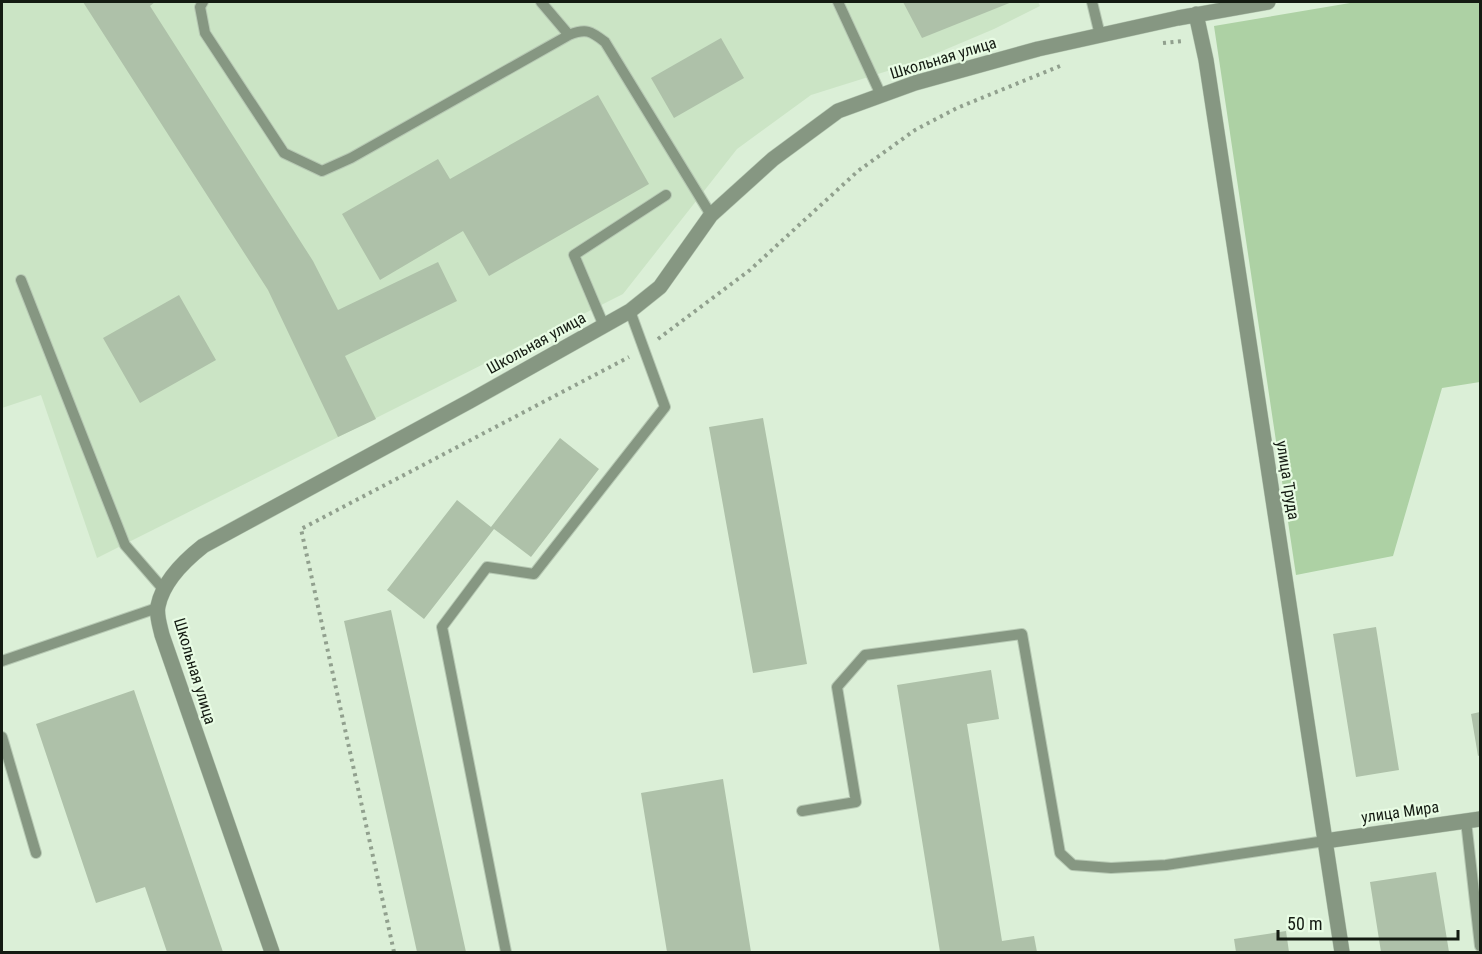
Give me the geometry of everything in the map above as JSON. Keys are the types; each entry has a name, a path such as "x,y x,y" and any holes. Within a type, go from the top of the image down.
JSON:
{"street":[{"name":"Школьная улица","path":"272,952 162,635 157,608 164,590 187,559 203,546 630,311 660,287 711,215 773,159 838,111 915,82 1038,49 1196,14 1268,2"},
{"name":"улица Труда","path":"1196,14 1342,952"},
{"name":"улица Мира","path":"1325,841 1473,820"}],"lane":[{"path":"203,2 201,7 205,33 284,153 322,171 351,158 569,35 579,31 593,32 605,42 711,215"},
{"path":"541,2 569,35"},
{"path":"838,2 881,95"},
{"path":"1092,2 1100,35"},
{"path":"604,326 574,255 666,195"},
{"path":"21,280 125,545 164,590"},
{"path":"506,952 442,627 488,567 534,574 664,407 630,311"},
{"path":"2,661 157,608"},
{"path":"802,811 856,802 837,687 865,655 1022,634 1060,853 1073,865 1111,868 1166,865 1325,841"},
{"path":"2,737 36,854"},
{"path":"1473,820 1480,946"}],"path":[{"path":"1155,44 1201,38"},
{"path":"394,952 302,530 644,349 750,270 858,171 915,130 957,108 1068,63"}],"shaded area":[{"path":"2,2 1038,2 1040,6 994,29 916,62 811,95 737,149 623,294 97,558 41,395 2,408"},
{"path":"1356,2 1480,2 1480,382 1442,388 1393,556 1296,575 1214,26"}],"building":[{"path":"83,2 155,2 150,6 313,261 338,310 438,262 457,301 345,356 376,419 338,437 268,290"},
{"path":"903,2 1012,2 922,38"},
{"path":"721,38 744,78 674,118 651,78"},
{"path":"598,95 649,184 489,276 463,231 380,280 342,214 438,159 450,179"},
{"path":"179,295 216,360 140,403 103,338"},
{"path":"763,418 807,664 753,673 709,427"},
{"path":"560,438 599,469 531,557 494,529 424,619 387,590 457,500 491,527"},
{"path":"391,610 466,952 417,952 344,621"},
{"path":"1376,627 1399,770 1356,777 1333,634"},
{"path":"991,670 999,719 967,724 1002,941 1034,936 1037,952 940,952 897,685"},
{"path":"134,690 223,952 167,952 145,887 96,903 36,724"},
{"path":"1480,712 1480,755 1478,756 1471,714"},
{"path":"723,779 751,952 667,952 641,793"},
{"path":"1436,872 1449,952 1381,952 1370,882"},
{"path":"1286,931 1289,952 1236,952 1234,939"}]}
